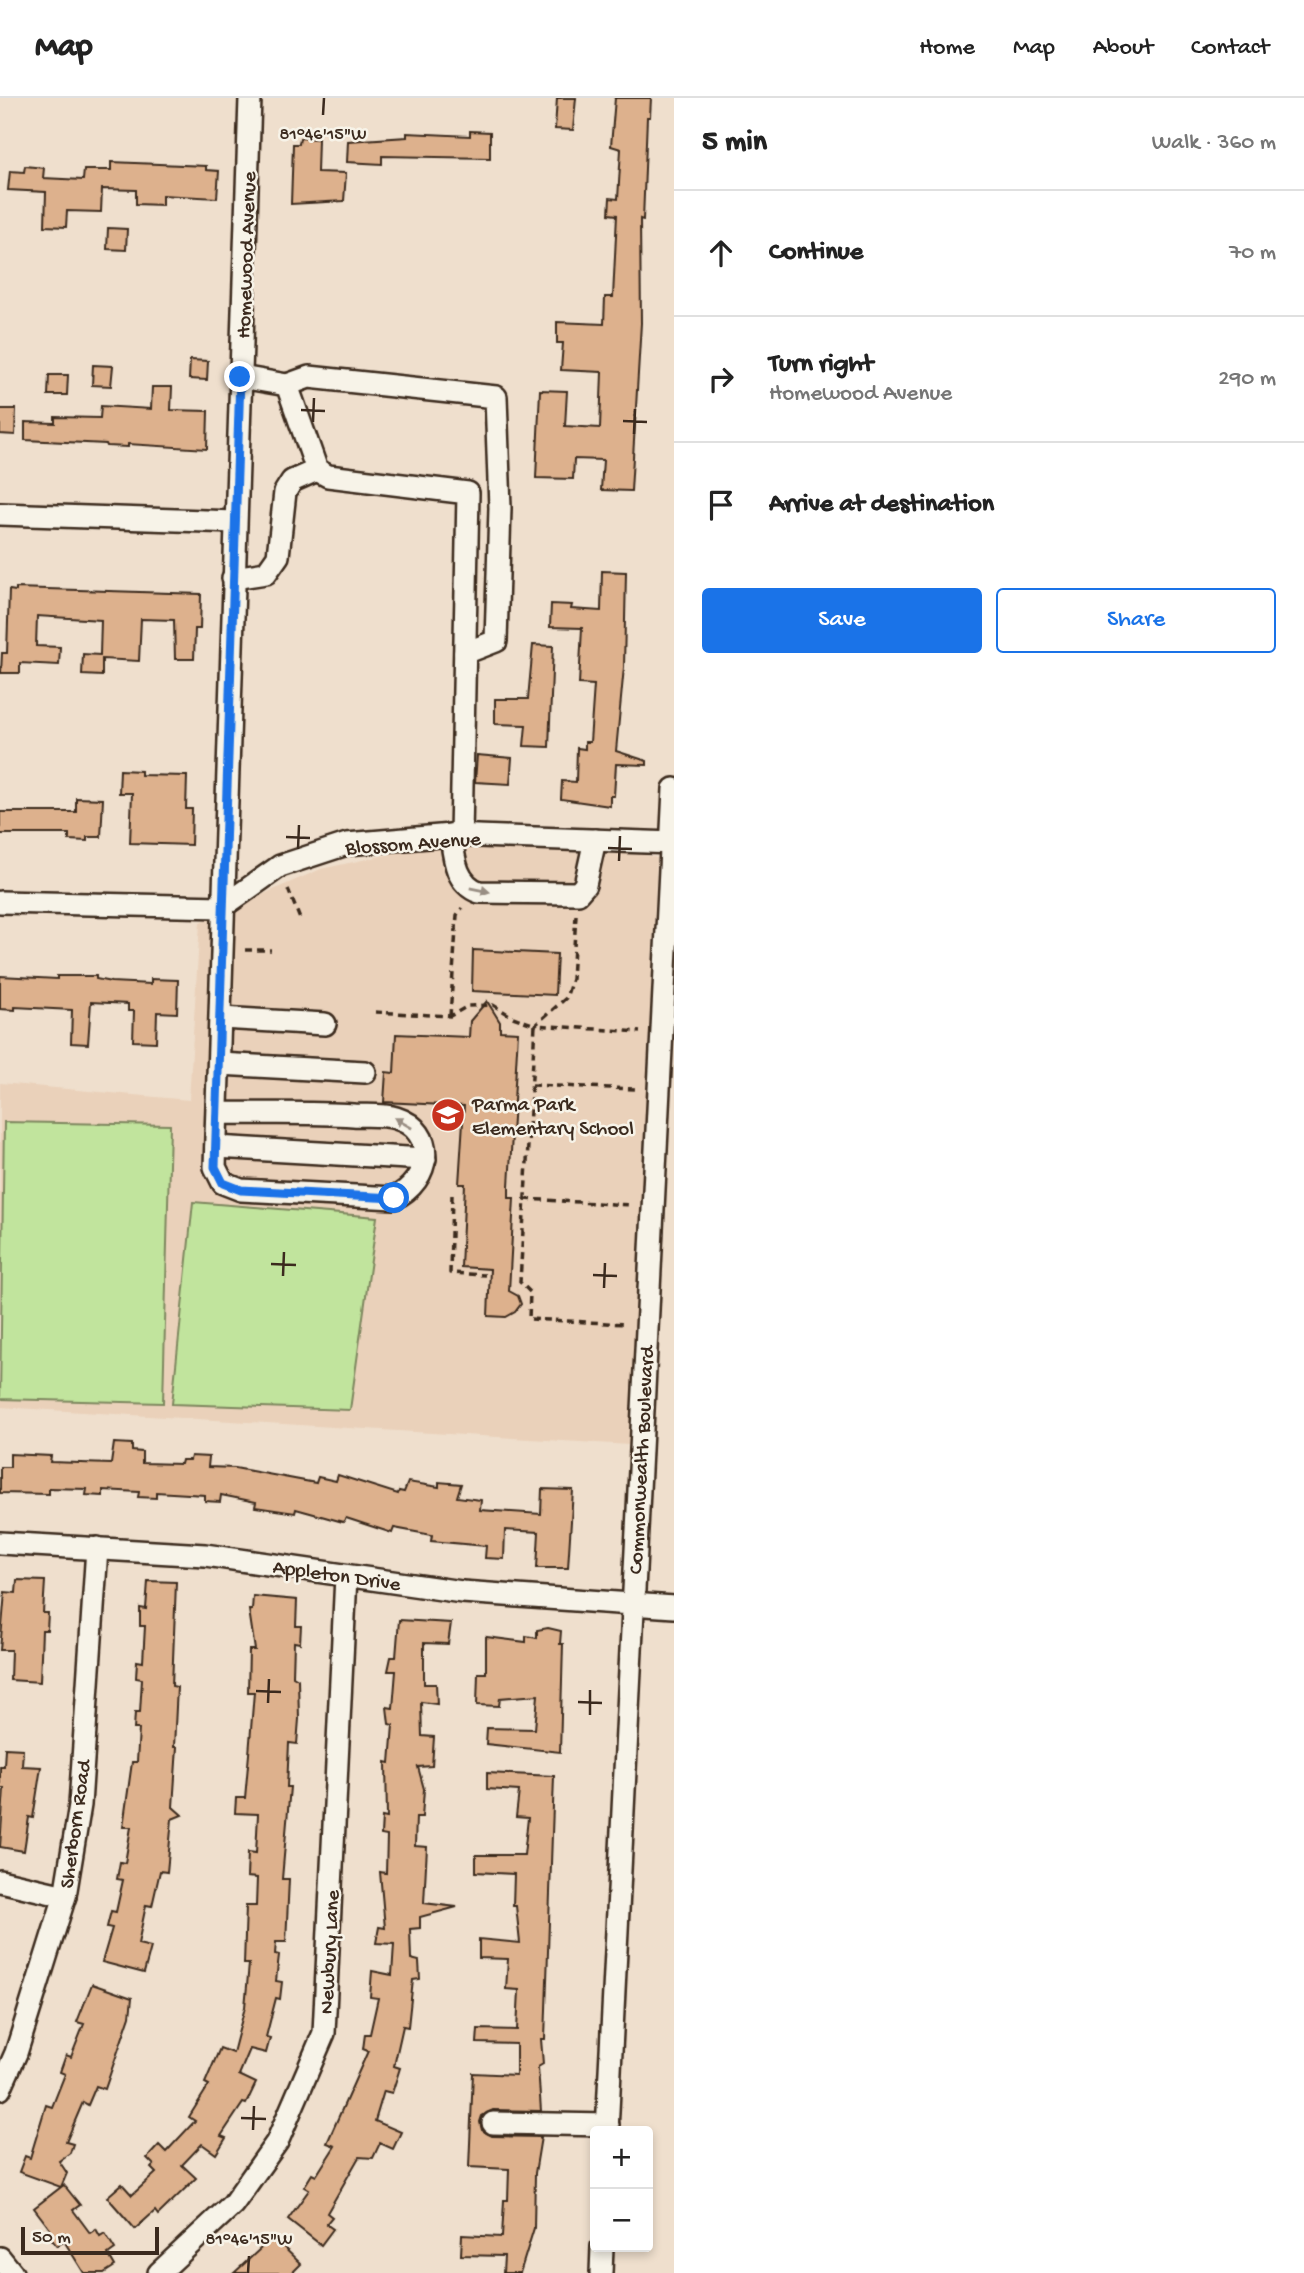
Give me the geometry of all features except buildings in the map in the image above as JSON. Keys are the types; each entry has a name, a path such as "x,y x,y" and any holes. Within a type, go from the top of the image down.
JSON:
{"street":[{"name":"Homewood Avenue","path":"216,1157 250,98"},
{"path":"240,377 287,385 309,377 495,397 500,490 496,641 465,653"},
{"path":"287,385 317,470 328,476 468,493 500,490"},
{"path":"233,578 266,573 278,556 285,492 292,481 317,470"},
{"path":"468,493 465,653 455,862 469,888 492,892 578,893 585,885 596,840"},
{"path":"0,514 235,522"},
{"name":"Commonwealth Boulevard","path":"608,2126 674,789"},
{"name":"Blossom Avenue","path":"222,907 279,866 347,844 456,835 673,843"},
{"path":"0,902 222,907"},
{"path":"221,1018 326,1024"},
{"path":"220,1064 365,1072"},
{"path":"218,1113 294,1112 393,1117 409,1123 424,1147 425,1159 415,1185 394,1198 241,1190 223,1183 216,1157 425,1159"},
{"name":"Appleton Drive","path":"0,1543 205,1555 462,1592 674,1607"},
{"name":"Sherborn Road","path":"0,2089 16,2053 65,1896 80,1805 97,1548"},
{"name":"Newbury Lane","path":"159,2273 233,2204 277,2142 324,2033 346,1576"},
{"path":"0,1881 65,1896"},
{"path":"493,2123 590,2127"},
{"path":"601,2273 602,2252"},
{"path":"0,2258 12,2273"}],"path":[{"path":"288,889 300,919"},
{"path":"450,1016 457,915 462,908"},
{"path":"576,915 572,979 566,998 535,1025 520,1282 530,1292 529,1319 625,1325"},
{"path":"245,950 271,950"},
{"path":"375,1012 450,1016 468,1006 493,1005 513,1017 535,1025 640,1032"},
{"path":"532,1086 637,1088"},
{"path":"452,1195 450,1273 485,1275"},
{"path":"524,1199 631,1205"}],"shaded area":[{"path":"432,845 634,852 657,858 630,1445 0,1407 0,1083 189,1100 200,922 321,869"}],"green space":[{"path":"4,1122 170,1125 163,1403 0,1399"},
{"path":"193,1202 377,1217 350,1410 172,1404"}],"place":[{"name":"Parma Park Elementary School","path":"448,1115"}],"route":[{"path":"240,377 215,1167 223,1183 241,1190 394,1198"}]}
